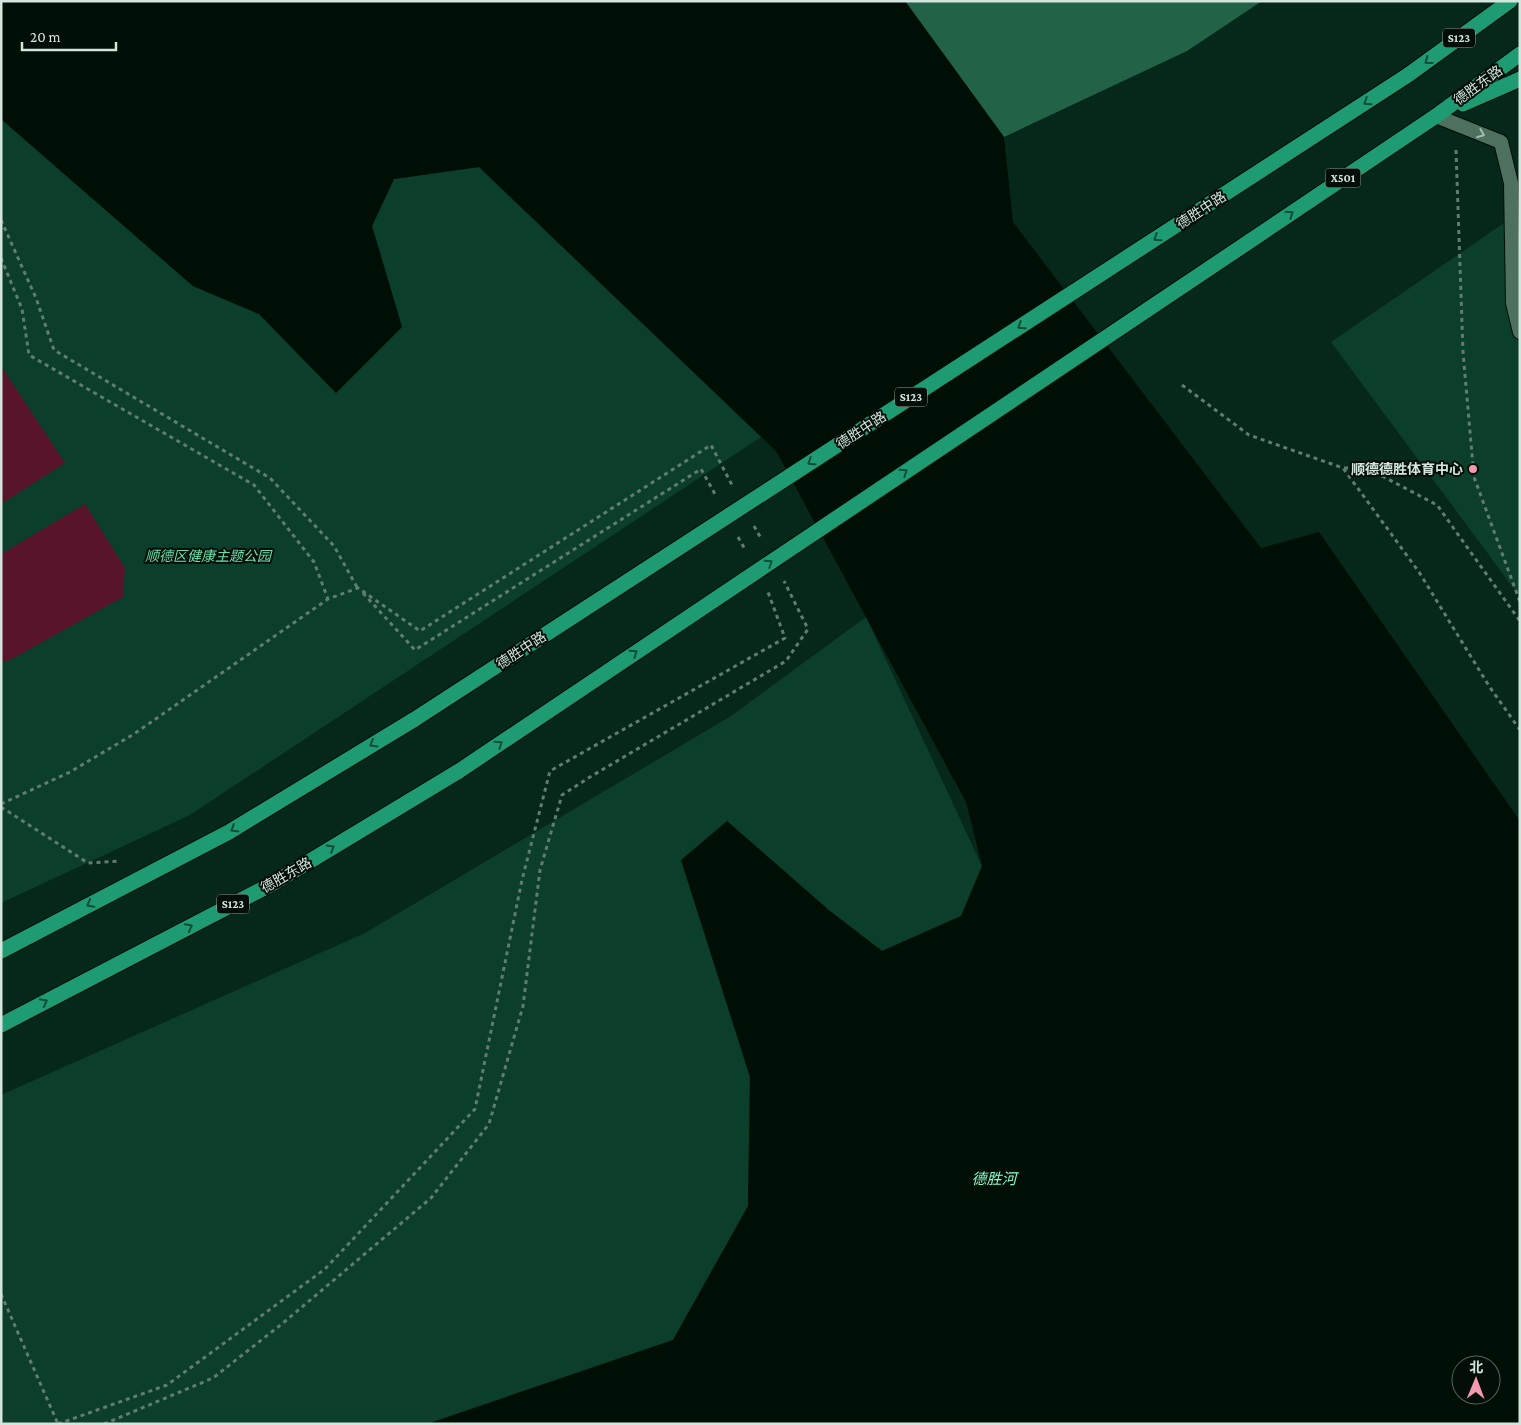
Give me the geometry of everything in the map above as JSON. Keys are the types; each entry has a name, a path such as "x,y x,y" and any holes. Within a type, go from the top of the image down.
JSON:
{"main road":[{"name":"德胜中路","path":"1,951 229,832 415,719 1408,75 1510,1"},
{"name":"德胜东路","path":"1436,116 1520,54"},
{"path":"1436,116 1520,79"},
{"name":"X501","path":"1250,241 1436,116"},
{"name":"德胜东路","path":"1,1025 272,884 459,771 1250,241"}],"lane":[{"path":"1436,116 1501,142 1511,183 1513,303 1520,332"}],"path":[{"path":"1456,144 1463,352 1474,477 1520,602"},
{"path":"1,220 36,298 54,350 270,478 334,546 358,588 416,650 702,469 719,502"},
{"path":"1182,385 1248,435 1343,468 1367,468 1437,505 1520,621"},
{"path":"1343,468 1419,572 1489,686 1520,730"},
{"path":"737,535 746,552"},
{"path":"1,1294 58,1424 167,1385 325,1269 475,1109 522,880 550,771 785,638 773,601 764,585"},
{"path":"1,806 70,772 134,734 328,599"},
{"path":"1,806 88,863"}],"green space":[{"path":"905,1 1262,1 1187,51 1004,137"},
{"name":"顺德区健康主题公园","path":"1,119 193,286 259,314 336,393 402,327 372,226 394,179 479,167 761,437 190,815 1,903"},
{"name":"顺德德胜体育中心","path":"1520,212 1520,597 1331,342"},
{"path":"866,617 982,866 961,916 882,951 830,911 681,860 750,1077 748,1206 673,1340 427,1424 1,1424 1,1095 365,933 731,716"}],"water":[{"name":"德胜河","path":"1,1 905,1 1004,137 1013,222 1261,548 1319,532 1520,821 1520,1424 427,1424 673,1340 748,1206 750,1077 681,860 727,821 830,911 882,951 961,916 982,866 966,802 776,451 479,167 394,179 372,226 402,327 336,393 259,314 193,286 1,119"}],"building":[{"path":"1,366 65,463 1,504"},
{"path":"85,504 125,568 123,597 10,660 1,662 1,554"}],"place":[{"name":"顺德德胜体育中心","path":"1473,469"}]}
